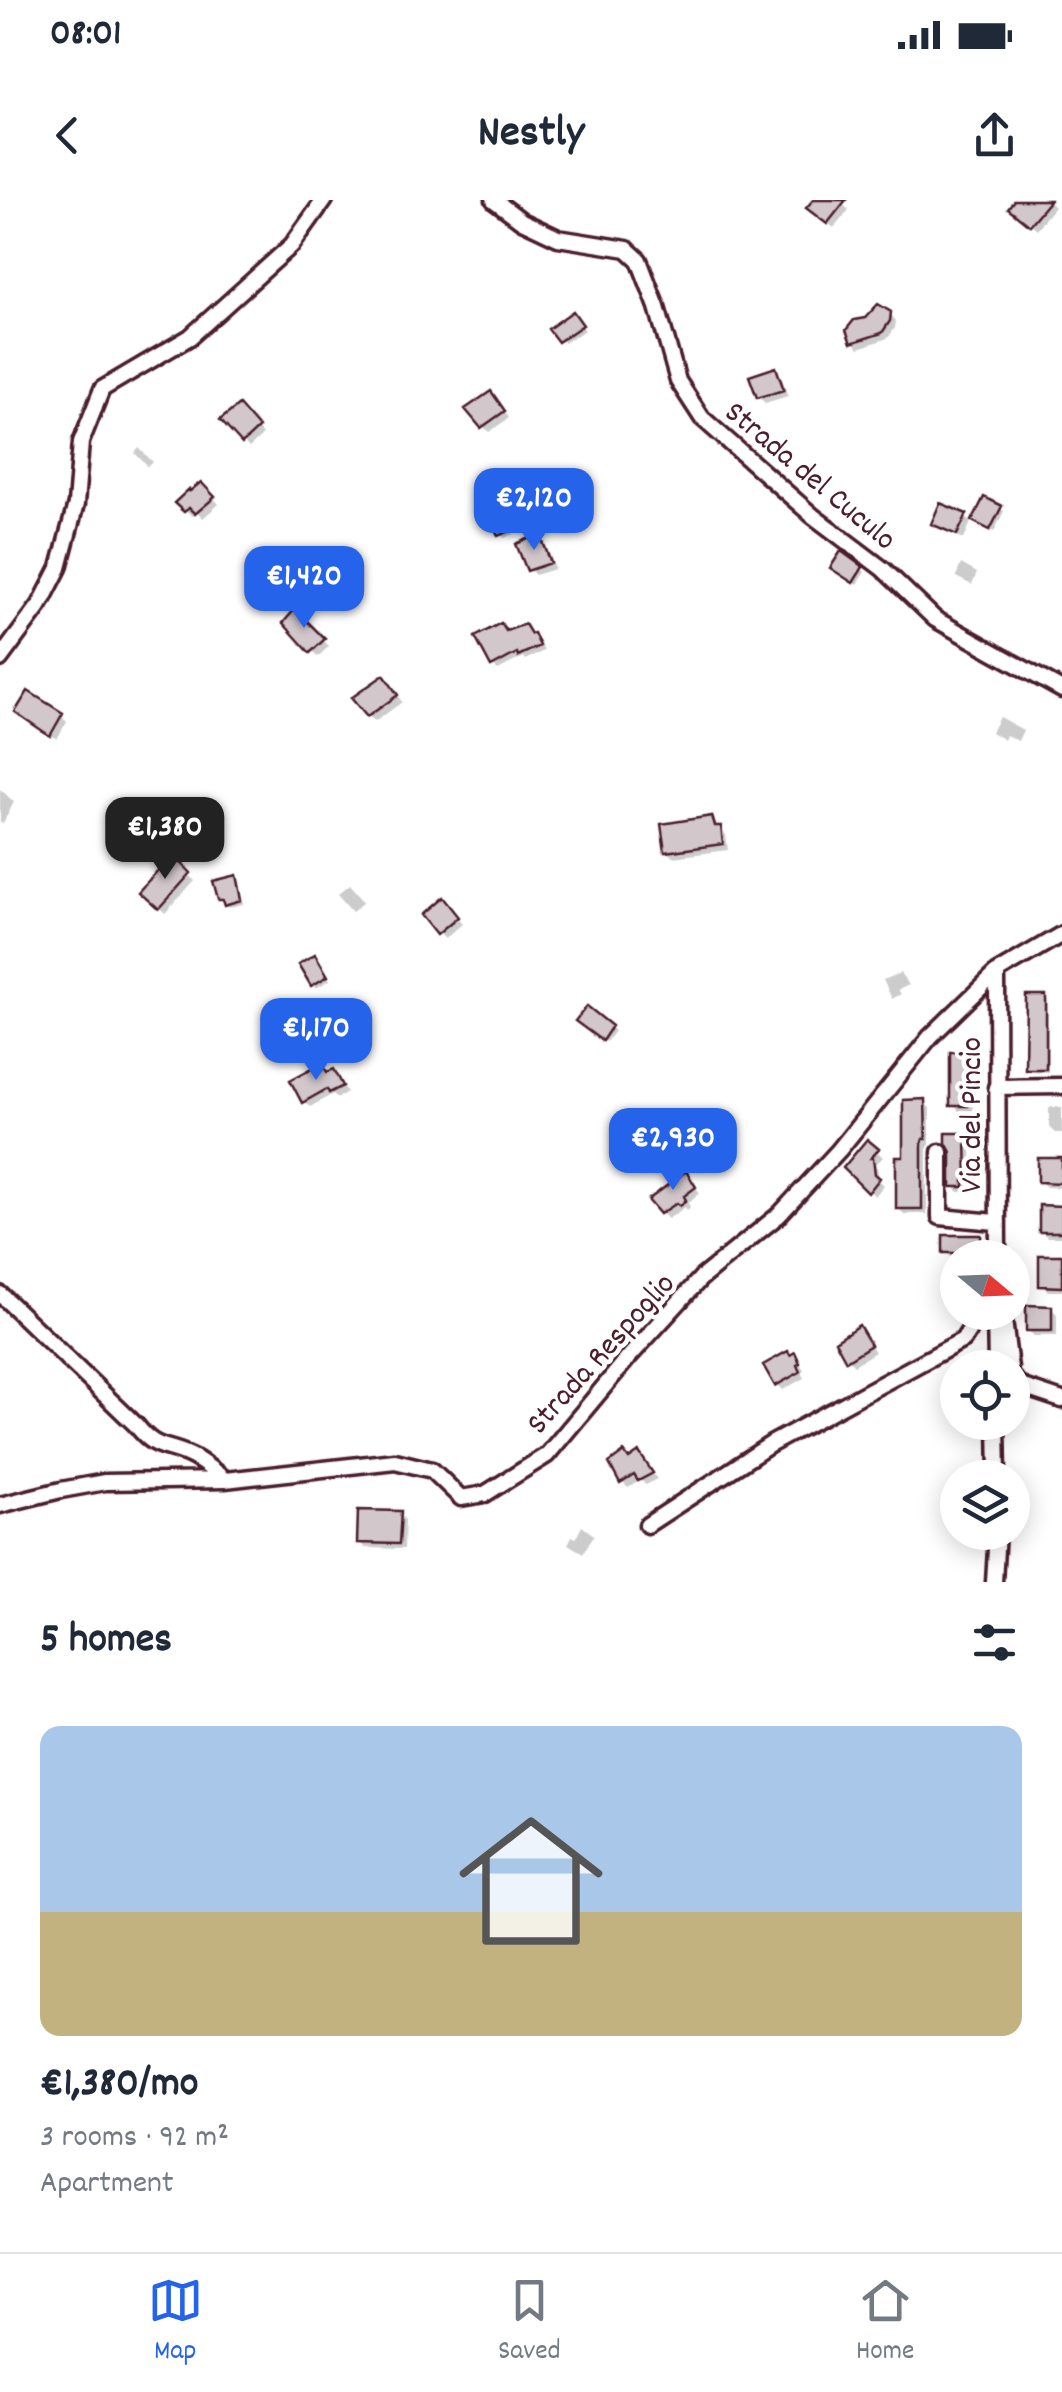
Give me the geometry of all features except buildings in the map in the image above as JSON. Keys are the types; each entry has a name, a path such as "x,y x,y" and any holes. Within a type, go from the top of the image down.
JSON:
{"street":[{"path":"0,659 40,606 59,568 76,504 81,442 102,389 190,337 292,245 324,200"},
{"name":"Strada del Cuculo","path":"494,200 522,221 558,238 627,249 639,260 678,382 702,418 936,619 1062,690"},
{"name":"Strada Respoglio","path":"0,1505 105,1482 225,1480 396,1461 432,1470 461,1498 485,1494 548,1454 701,1278 779,1215 839,1150 930,1037 997,972 1062,934"},
{"name":"Via del Pincio","path":"997,972 997,1240"},
{"path":"996,1087 1062,1086"},
{"path":"940,1152 940,1218 996,1222"},
{"path":"0,1294 136,1424 147,1440 195,1458 225,1480"},
{"path":"647,1525 770,1444 962,1340 969,1330"},
{"path":"1030,1389 1062,1400"},
{"path":"994,1582 996,1550"}]}
